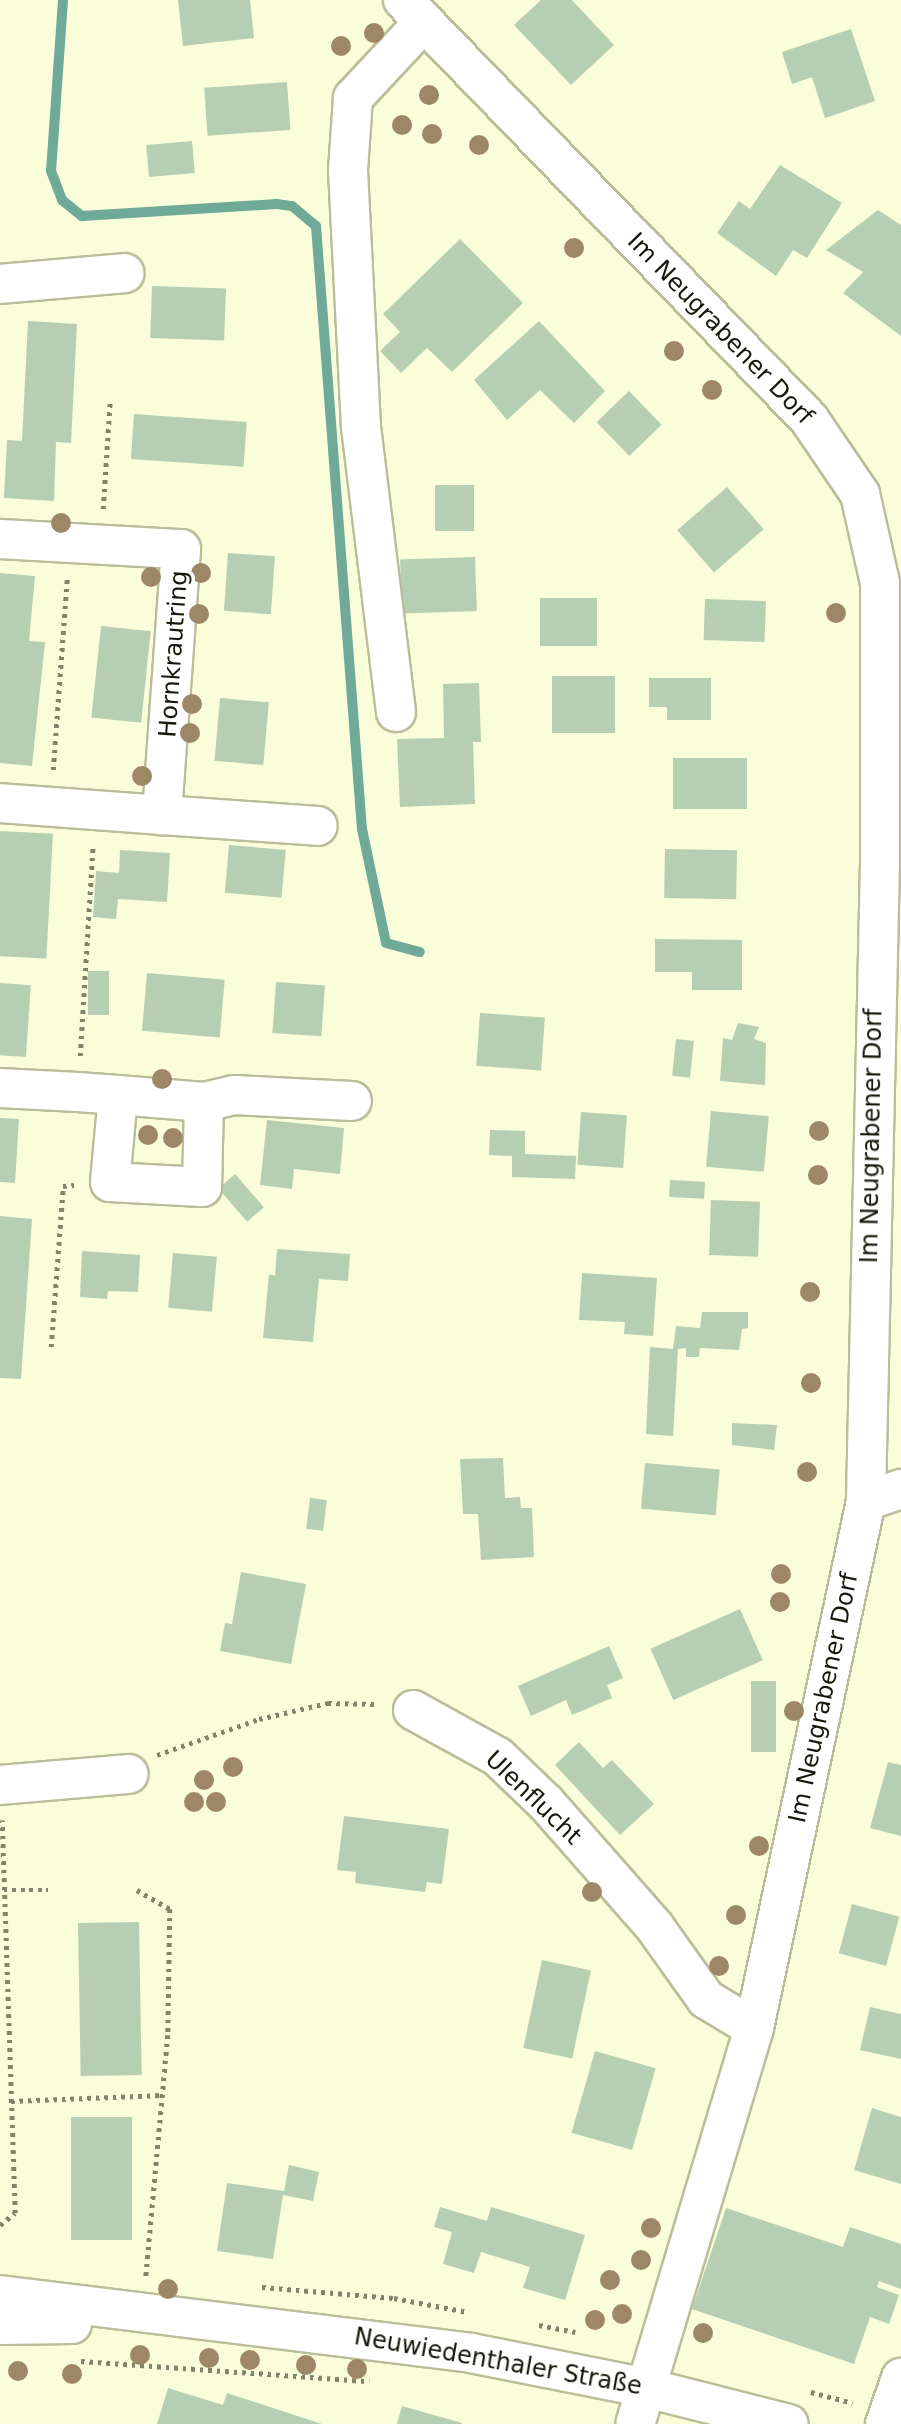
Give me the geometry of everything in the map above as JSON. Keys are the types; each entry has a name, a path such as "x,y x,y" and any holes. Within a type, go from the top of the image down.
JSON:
{"street":[{"path":"396,712 361,428 348,170 353,98 413,12"},
{"name":"Im Neugrabener Dorf","path":"413,12 809,419 860,494 880,583 888,1002 883,1495 754,2028 635,2424"},
{"path":"0,284 125,273"},
{"name":"Hornkrautring","path":"0,539 181,550 162,815"},
{"path":"0,803 318,826"},
{"path":"0,1088 204,1102 234,1096 352,1101"},
{"path":"118,1095 110,1182 202,1187 204,1102"},
{"name":"Ulenflucht","path":"413,1710 498,1757 546,1803 654,1926 706,1998 754,2028"},
{"path":"0,1784 129,1774"},
{"name":"Neuwiedenthaler Straße","path":"0,2295 471,2353 647,2388 789,2424"},
{"name":"Neuwiedenthaler Straße","path":"0,2325 203,2321"},
{"path":"885,2424 901,2378"}],"path":[{"path":"51,806 85,545 110,400"},
{"path":"78,1092 95,810"},
{"path":"51,1348 63,1186 110,1182"},
{"path":"129,1774 160,1753 259,1719 328,1703 366,1702 413,1710"},
{"path":"0,1784 15,2213 0,2225"},
{"path":"4,1890 48,1890"},
{"path":"137,1890 170,1909 163,2095 146,2277"},
{"path":"0,1968 7,1968"},
{"path":"11,2101 163,2095"},
{"path":"66,2360 378,2382"}],"building":[{"path":"178,0 250,0 254,38 183,46"},
{"path":"541,0 572,0 614,45 571,85 514,25"},
{"path":"851,29 875,101 825,118 812,77 792,84 782,52"},
{"path":"287,82 290,130 208,136 204,88"},
{"path":"192,141 195,173 149,177 146,145"},
{"path":"780,165 842,203 807,258 793,250 776,276 717,233 739,201 750,209"},
{"path":"878,210 901,225 901,336 843,293 863,272 826,250"},
{"path":"460,239 523,303 452,372 427,348 401,373 380,351 400,332 383,314"},
{"path":"152,286 226,289 224,341 150,338"},
{"path":"28,321 77,324 71,443 56,442 54,501 4,498 7,440 22,441"},
{"path":"539,321 605,391 574,423 540,390 507,420 474,380"},
{"path":"629,391 662,425 629,456 597,422"},
{"path":"134,414 247,422 244,467 131,459"},
{"path":"435,485 474,485 474,531 435,531"},
{"path":"727,487 764,529 714,573 677,530"},
{"path":"228,553 275,556 271,614 224,611"},
{"path":"475,557 477,611 402,614 400,560"},
{"path":"0,573 35,576 29,641 45,642 32,766 0,763"},
{"path":"540,598 597,598 597,646 540,646"},
{"path":"705,599 766,601 765,642 704,640"},
{"path":"101,626 151,631 141,723 91,717"},
{"path":"552,676 615,676 615,733 552,733"},
{"path":"649,678 711,678 711,720 667,720 667,707 649,707"},
{"path":"479,683 481,742 473,742 475,804 400,807 397,739 444,738 443,684"},
{"path":"220,698 269,702 263,765 215,761"},
{"path":"673,758 747,758 747,809 673,809"},
{"path":"0,831 53,834 46,959 0,956"},
{"path":"229,845 286,850 282,898 225,893"},
{"path":"665,849 737,850 736,899 664,898"},
{"path":"120,850 170,853 167,902 118,899 116,919 93,917 96,871 119,873"},
{"path":"655,939 742,940 742,990 692,990 692,972 655,972"},
{"path":"88,971 109,971 109,1015 88,1015"},
{"path":"147,973 225,980 220,1038 142,1031"},
{"path":"276,982 325,985 321,1036 272,1033"},
{"path":"0,983 31,985 26,1057 0,1055"},
{"path":"480,1013 545,1018 541,1070 476,1066"},
{"path":"738,1023 759,1027 754,1039 766,1043 765,1085 720,1081 723,1038 732,1040"},
{"path":"676,1039 694,1041 690,1078 672,1076"},
{"path":"711,1111 769,1116 764,1172 706,1167"},
{"path":"581,1112 627,1115 623,1168 577,1165"},
{"path":"0,1118 19,1119 15,1183 0,1182"},
{"path":"267,1120 344,1128 340,1174 294,1169 292,1189 260,1185"},
{"path":"490,1130 525,1131 525,1154 576,1156 575,1179 512,1177 512,1156 489,1155"},
{"path":"235,1174 264,1207 247,1222 218,1188"},
{"path":"670,1180 705,1182 704,1199 669,1197"},
{"path":"711,1200 760,1202 758,1257 709,1255"},
{"path":"0,1216 32,1219 21,1379 0,1378"},
{"path":"277,1249 350,1254 348,1281 319,1279 313,1342 263,1338 269,1274 275,1276"},
{"path":"82,1251 140,1255 138,1292 108,1291 107,1299 80,1297"},
{"path":"173,1253 217,1257 212,1312 168,1308"},
{"path":"582,1273 657,1278 653,1336 624,1334 625,1322 579,1320"},
{"path":"702,1312 748,1312 748,1328 742,1329 739,1350 700,1348 699,1357 686,1357 686,1348 678,1349 673,1436 646,1434 650,1347 673,1349 676,1326 700,1328"},
{"path":"732,1423 777,1425 774,1450 732,1445"},
{"path":"503,1458 505,1498 520,1497 521,1508 532,1508 534,1557 481,1560 478,1514 463,1514 460,1459"},
{"path":"645,1463 720,1470 716,1515 641,1509"},
{"path":"310,1498 327,1500 323,1531 306,1529"},
{"path":"241,1572 306,1584 291,1664 220,1651 225,1623 232,1624"},
{"path":"740,1609 763,1660 673,1700 650,1649"},
{"path":"609,1646 623,1678 607,1685 612,1698 572,1715 566,1700 531,1716 518,1686"},
{"path":"751,1681 776,1681 776,1752 751,1752"},
{"path":"579,1742 603,1768 612,1760 654,1804 620,1835 555,1765"},
{"path":"888,1762 901,1765 901,1836 870,1828"},
{"path":"344,1816 449,1829 442,1884 427,1882 425,1892 355,1883 356,1872 337,1870"},
{"path":"852,1904 899,1917 886,1966 839,1953"},
{"path":"139,1922 142,2075 81,2076 78,1923"},
{"path":"542,1960 591,1970 572,2058 523,2048"},
{"path":"870,2007 901,2014 901,2059 860,2050"},
{"path":"595,2051 656,2068 632,2150 572,2133"},
{"path":"872,2108 901,2117 901,2184 854,2170"},
{"path":"71,2117 132,2117 132,2240 71,2240"},
{"path":"289,2165 319,2172 313,2201 283,2195 273,2259 217,2251 227,2183 284,2191"},
{"path":"440,2207 487,2221 491,2207 585,2235 565,2300 523,2288 530,2267 481,2252 474,2273 443,2264 452,2232 434,2227"},
{"path":"726,2208 843,2247 850,2227 901,2244 901,2289 879,2281 877,2287 899,2295 889,2324 870,2317 854,2364 692,2309"},
{"path":"168,2388 223,2405 227,2393 322,2424 157,2424"},
{"path":"402,2406 462,2423 462,2424 397,2424"}],"waterway":[{"path":"63,0 51,171 62,200 82,216 277,204 292,206 316,226 362,829 386,943 420,952"}]}
